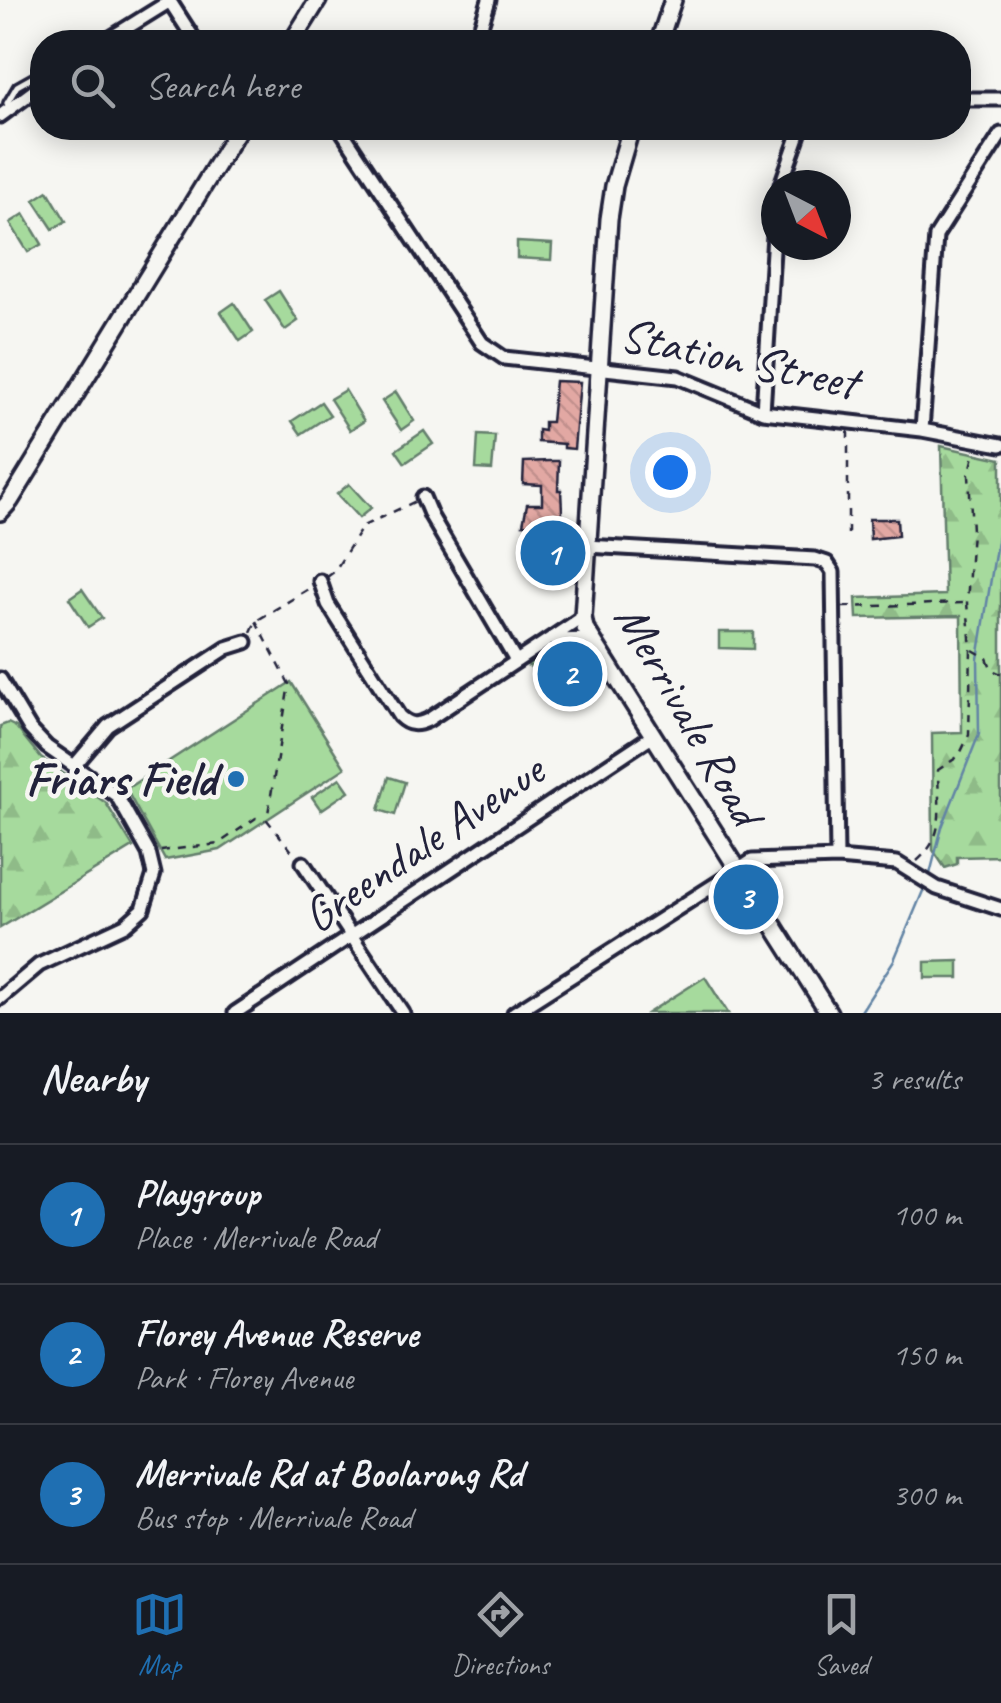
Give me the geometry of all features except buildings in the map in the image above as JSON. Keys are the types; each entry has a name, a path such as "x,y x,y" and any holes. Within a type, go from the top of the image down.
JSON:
{"street":[{"path":"123,30 170,0 189,30"},
{"path":"299,30 318,0"},
{"path":"480,30 489,0"},
{"path":"662,30 673,0"},
{"path":"4,105 30,94"},
{"path":"0,116 30,94"},
{"path":"971,99 1001,98"},
{"path":"922,430 936,236 1001,134"},
{"path":"0,512 10,502 232,140"},
{"name":"Station Street","path":"348,140 488,349 512,360 689,379 763,412 922,430 1001,445"},
{"name":"Merrivale Road","path":"627,140 609,219 583,617 590,640 829,1013"},
{"path":"786,170 797,140"},
{"path":"763,412 771,260"},
{"path":"423,497 516,661"},
{"path":"587,546 816,558 827,563 833,572 838,858"},
{"path":"320,581 328,604 399,716 410,724 428,720 583,617"},
{"path":"549,642 590,640"},
{"path":"75,765 108,726 227,648 246,642"},
{"path":"0,679 30,729 47,746 117,796 149,853 154,874 143,909 125,925 39,965 0,998"},
{"name":"Greendale Avenue","path":"235,1013 652,736"},
{"path":"514,1013 752,861 838,858 897,863 936,888 1001,909"},
{"path":"303,864 403,1013"}],"lane":[{"path":"4,105 17,86 30,79"}],"path":[{"path":"848,422 848,534"},
{"path":"911,871 911,866 934,847 938,830 938,770 959,756 969,734 969,476 978,440"},
{"path":"246,642 256,622 334,572 363,526 423,497"},
{"path":"834,607 966,603"},
{"path":"256,622 288,684 266,820"},
{"path":"971,649 987,658 992,670 1001,674"},
{"path":"149,853 218,844 256,818 266,820 303,864"}],"green space":[{"path":"48,191 66,221 53,229 34,200"},
{"path":"24,214 42,244 28,252 10,223"},
{"path":"517,242 552,244 551,260 517,258"},
{"path":"279,291 298,321 285,330 265,300"},
{"path":"234,303 253,332 240,341 221,312"},
{"path":"345,390 364,421 350,430 330,399"},
{"path":"396,392 414,421 401,430 382,401"},
{"path":"321,402 330,415 301,434 292,421"},
{"path":"424,431 433,444 405,463 396,450"},
{"path":"478,435 495,436 492,470 476,469"},
{"path":"941,446 1001,459 1001,856 957,857 957,864 945,868 933,850 932,733 962,732 961,616 857,618 856,598 945,595"},
{"path":"349,484 371,508 359,518 337,494"},
{"path":"82,589 102,618 88,627 69,598"},
{"path":"719,632 753,632 753,649 719,648"},
{"path":"571,646 581,653 600,683 584,692 527,665 542,656"},
{"name":"Friars Field","path":"291,682 345,768 220,850 165,860 126,789"},
{"path":"8,723 16,727 41,758 106,803 133,847 0,928 0,726"},
{"path":"389,777 405,782 395,815 379,810"},
{"path":"340,778 349,791 321,810 312,797"},
{"path":"959,961 959,978 925,978 925,962"},
{"path":"705,977 728,1013 648,1013"}],"waterway":[{"path":"930,874 942,827 979,734 978,659 1001,517"},
{"path":"860,1013 894,960 923,891"}],"place":[{"name":"Playgroup","path":"553,553"},
{"name":"Florey Avenue Reserve","path":"570,674"},
{"name":"Friars Field","path":"236,779"},
{"name":"Merrivale Rd at Boolarong Rd","path":"746,897"}]}
